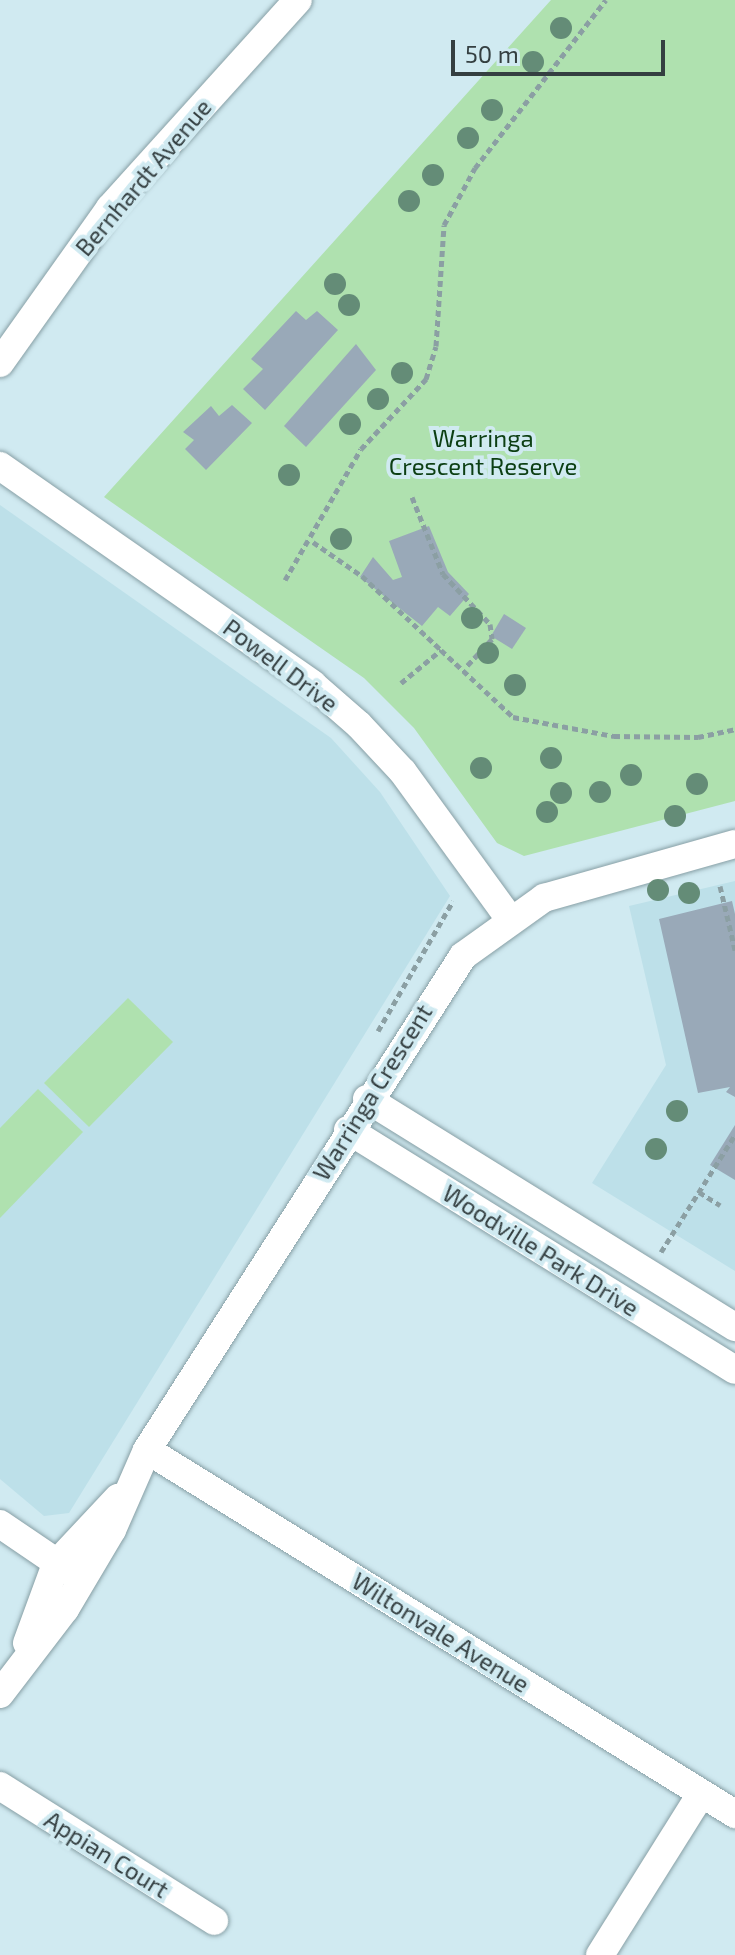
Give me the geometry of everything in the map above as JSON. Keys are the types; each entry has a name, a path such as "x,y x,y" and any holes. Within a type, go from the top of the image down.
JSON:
{"street":[{"name":"Bernhardt Avenue","path":"0,363 110,208 298,0"},
{"name":"Powell Drive","path":"0,466 312,684 359,725 403,772 509,918"},
{"name":"Warringa Crescent","path":"0,1694 82,1580 147,1450 367,1099 463,956 509,918 583,883 735,844"},
{"name":"Woodville Park Drive","path":"367,1099 735,1327"},
{"name":"Woodville Park Drive","path":"348,1130 735,1370"},
{"name":"Wiltonvale Avenue","path":"147,1450 735,1814"},
{"name":"Warringa Crescent","path":"19,1664 56,1564 129,1485"},
{"path":"0,1524 82,1580"},
{"name":"Appian Court","path":"0,1786 214,1921"},
{"path":"600,1955 701,1794"}],"path":[{"path":"285,580 313,542 361,449 426,379 436,346 444,225 475,168 606,0"},
{"path":"412,497 443,574 490,624 492,639 466,667"},
{"path":"313,542 362,576 441,650 466,667 513,717 614,736 698,737 735,729"},
{"path":"401,683 441,650"},
{"path":"720,886 735,950"},
{"path":"645,1272 735,1135"},
{"path":"699,1192 720,1205"}],"shaded area":[{"path":"0,505 331,738 380,792 450,896 69,1513 44,1516 0,1479"},
{"path":"735,881 735,1271 592,1183 666,1065 629,906"}],"green space":[{"name":"Warringa Crescent Reserve","path":"551,0 735,0 735,801 524,856 497,843 414,728 364,678 104,497"},
{"path":"128,998 173,1042 89,1127 44,1083"},
{"path":"38,1089 83,1132 0,1218 0,1128"}],"building":[{"path":"296,311 306,320 317,311 338,330 265,410 243,389 263,369 251,359"},
{"path":"356,344 376,370 306,447 284,426"},
{"path":"232,405 252,423 206,470 185,449 194,440 183,432 211,406 219,416"},
{"path":"429,526 448,572 469,594 450,616 438,607 422,626 360,577 373,557 393,580 402,577 389,541"},
{"path":"504,614 526,628 512,649 491,636"},
{"path":"732,901 735,914 735,1097 726,1092 730,1087 698,1093 659,919"},
{"path":"735,1125 735,1180 710,1165"}]}
